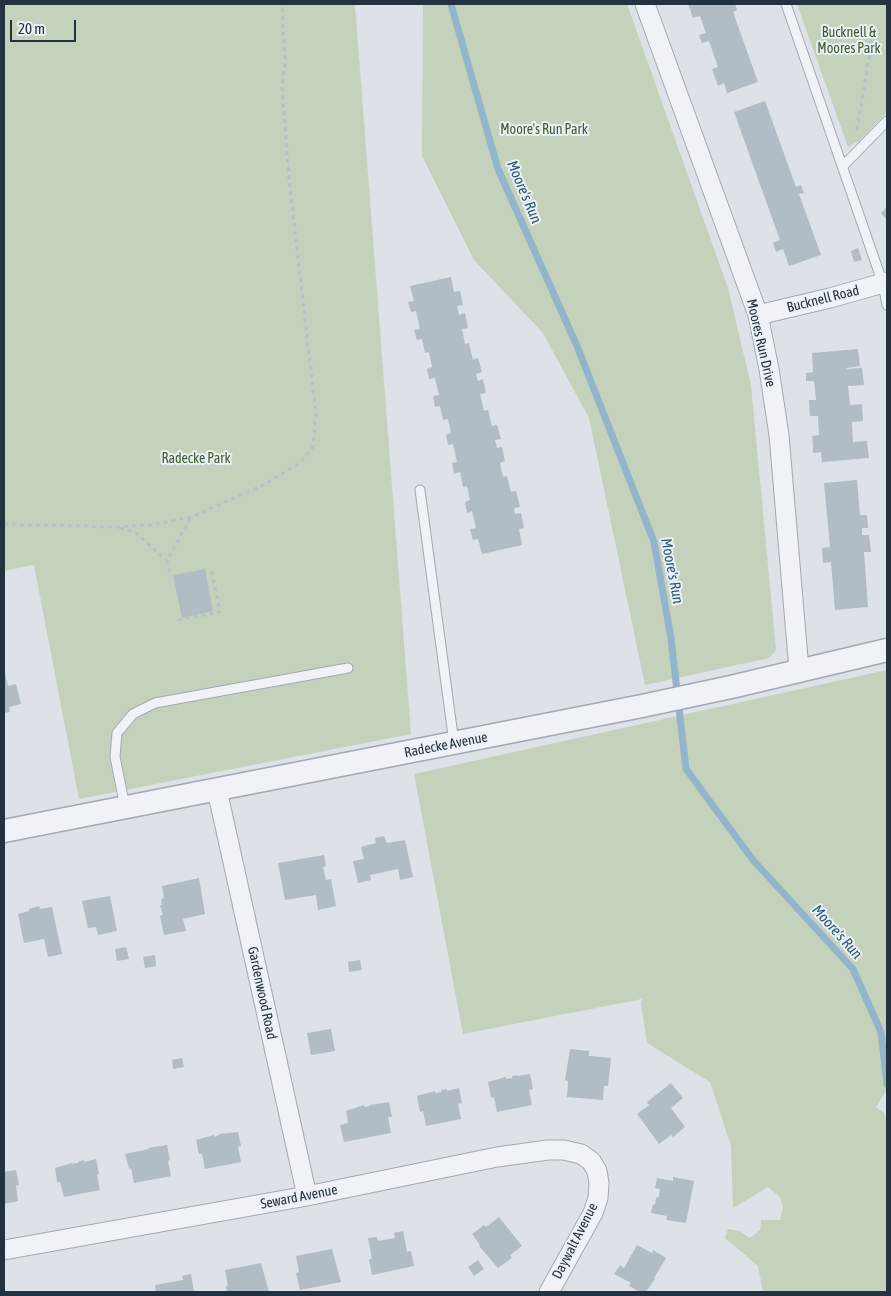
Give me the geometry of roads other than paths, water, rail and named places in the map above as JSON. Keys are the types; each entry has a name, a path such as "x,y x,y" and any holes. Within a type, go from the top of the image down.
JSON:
{"street":[{"name":"Moores Run Drive","path":"645,4 758,315 769,369 779,435 799,670"},
{"name":"Bucknell Road","path":"758,315 885,283"},
{"name":"Radecke Avenue","path":"4,831 642,706 887,650"},
{"name":"Gardenwood Road","path":"217,790 307,1196"},
{"name":"Seward Avenue","path":"4,1250 307,1196 497,1157 548,1150 564,1150 581,1154 591,1161"},
{"name":"Daywalt Avenue","path":"549,1292 592,1214 598,1198 599,1183 597,1171 591,1161"}],"lane":[{"path":"786,4 885,283 887,305"},
{"path":"843,166 887,121"},
{"path":"420,490 454,743"},
{"path":"125,808 115,757 117,733 133,714 154,703 348,668"}],"waterway":[{"name":"Moore's Run","path":"451,4 498,169 577,346 654,542 671,638 686,769 753,860 853,969 881,1032 887,1084"}],"park label":[{"name":"Bucknell & Moores Park","path":"849,42"},
{"name":"Moore's Run Park","path":"544,130"},
{"name":"Radecke Park","path":"196,459"}]}
